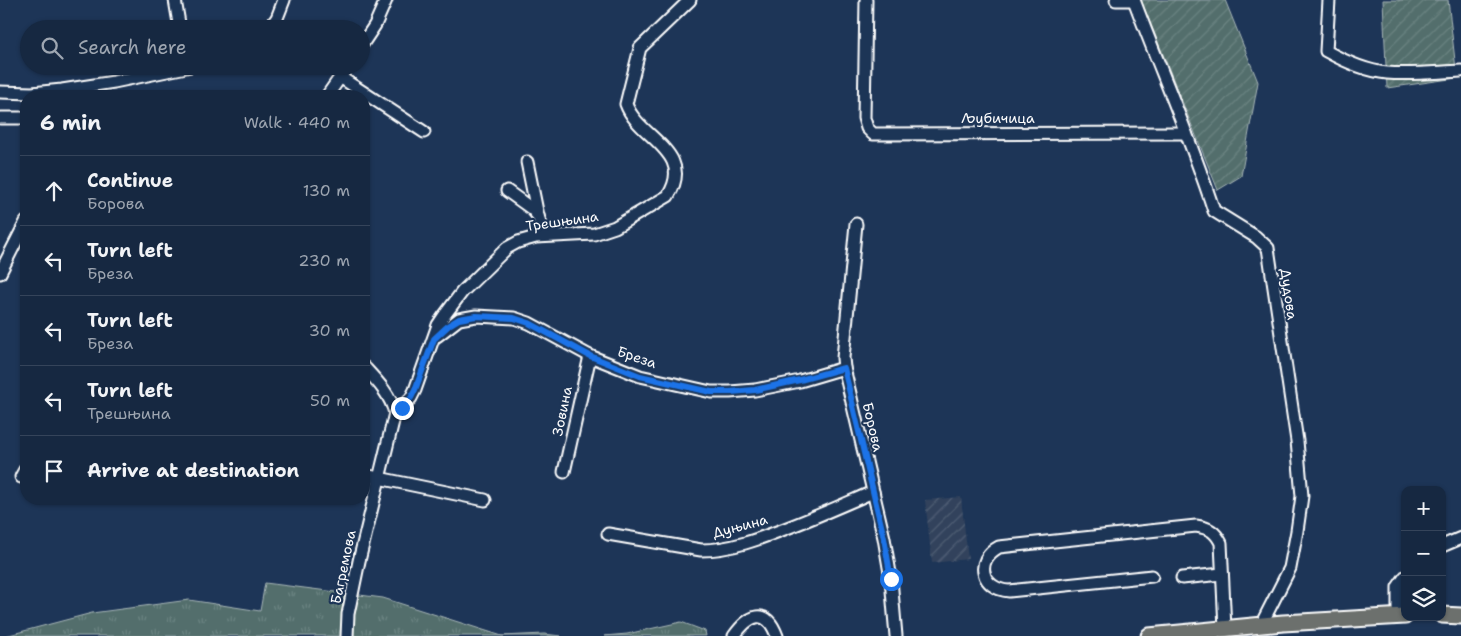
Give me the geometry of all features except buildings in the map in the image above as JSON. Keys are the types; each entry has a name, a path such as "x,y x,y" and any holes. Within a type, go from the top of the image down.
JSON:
{"main road":[{"path":"1446,615 1461,616"},
{"path":"1149,636 1261,625 1401,617"}],"street":[{"path":"175,0 178,20"},
{"path":"276,20 284,0"},
{"path":"370,32 386,0"},
{"name":"Трешњина","path":"395,413 411,398 415,390 438,325 476,277 507,248 518,242 545,236 594,234 615,227 668,196 676,179 674,163 661,144 629,113 626,104 640,48 690,0"},
{"name":"Љубичица","path":"866,0 864,118 867,128 873,134 1186,133"},
{"path":"1116,0 1134,0"},
{"name":"Дудова","path":"1134,0 1197,158 1214,211 1256,237 1268,248 1297,441 1302,496 1290,568 1261,625"},
{"path":"1329,0 1326,51 1339,59 1387,73 1461,71"},
{"path":"61,90 149,75"},
{"path":"331,90 342,75"},
{"path":"340,78 359,90"},
{"path":"0,92 20,93"},
{"path":"370,97 424,132"},
{"path":"0,118 20,118"},
{"path":"527,162 538,216 545,236"},
{"path":"507,192 538,216"},
{"name":"Борова","path":"856,224 843,358 884,538 891,579 896,636"},
{"path":"0,272 20,234"},
{"name":"Бреза","path":"434,339 449,325 459,319 476,316 514,318 529,323 590,356 640,376 711,392 755,390 844,368"},
{"name":"Зовина","path":"564,472 590,356"},
{"path":"370,374 384,389 395,413"},
{"name":"Багремова","path":"347,636 348,614 395,413"},
{"path":"370,476 485,500"},
{"name":"Дуњина","path":"608,534 687,548 714,550 769,535 873,492"},
{"path":"1152,576 1009,591 994,588 985,577 984,570 987,556 999,546 1196,526 1213,531 1220,543 1225,629"},
{"path":"1446,544 1461,538"},
{"path":"1182,578 1222,574"},
{"path":"1401,583 1398,587 1401,610"},
{"path":"734,636 744,623 751,618 759,617 771,623 777,636"}],"shaded area":[{"path":"961,497 968,559 932,563 925,500"}],"green space":[{"path":"1141,0 1225,0 1258,82 1241,176 1218,190"},
{"path":"1383,0 1448,0 1457,78 1387,88"},
{"path":"265,583 383,598 502,636 5,636 92,613 189,600 260,611"},
{"path":"681,622 705,631 706,636 604,636 627,634"},
{"path":"544,634 561,636 502,636"}],"route":[{"path":"402,408 415,390 434,339 449,325 459,319 476,316 514,318 529,323 590,356 640,376 711,392 755,390 844,368 884,538 891,579"}]}
